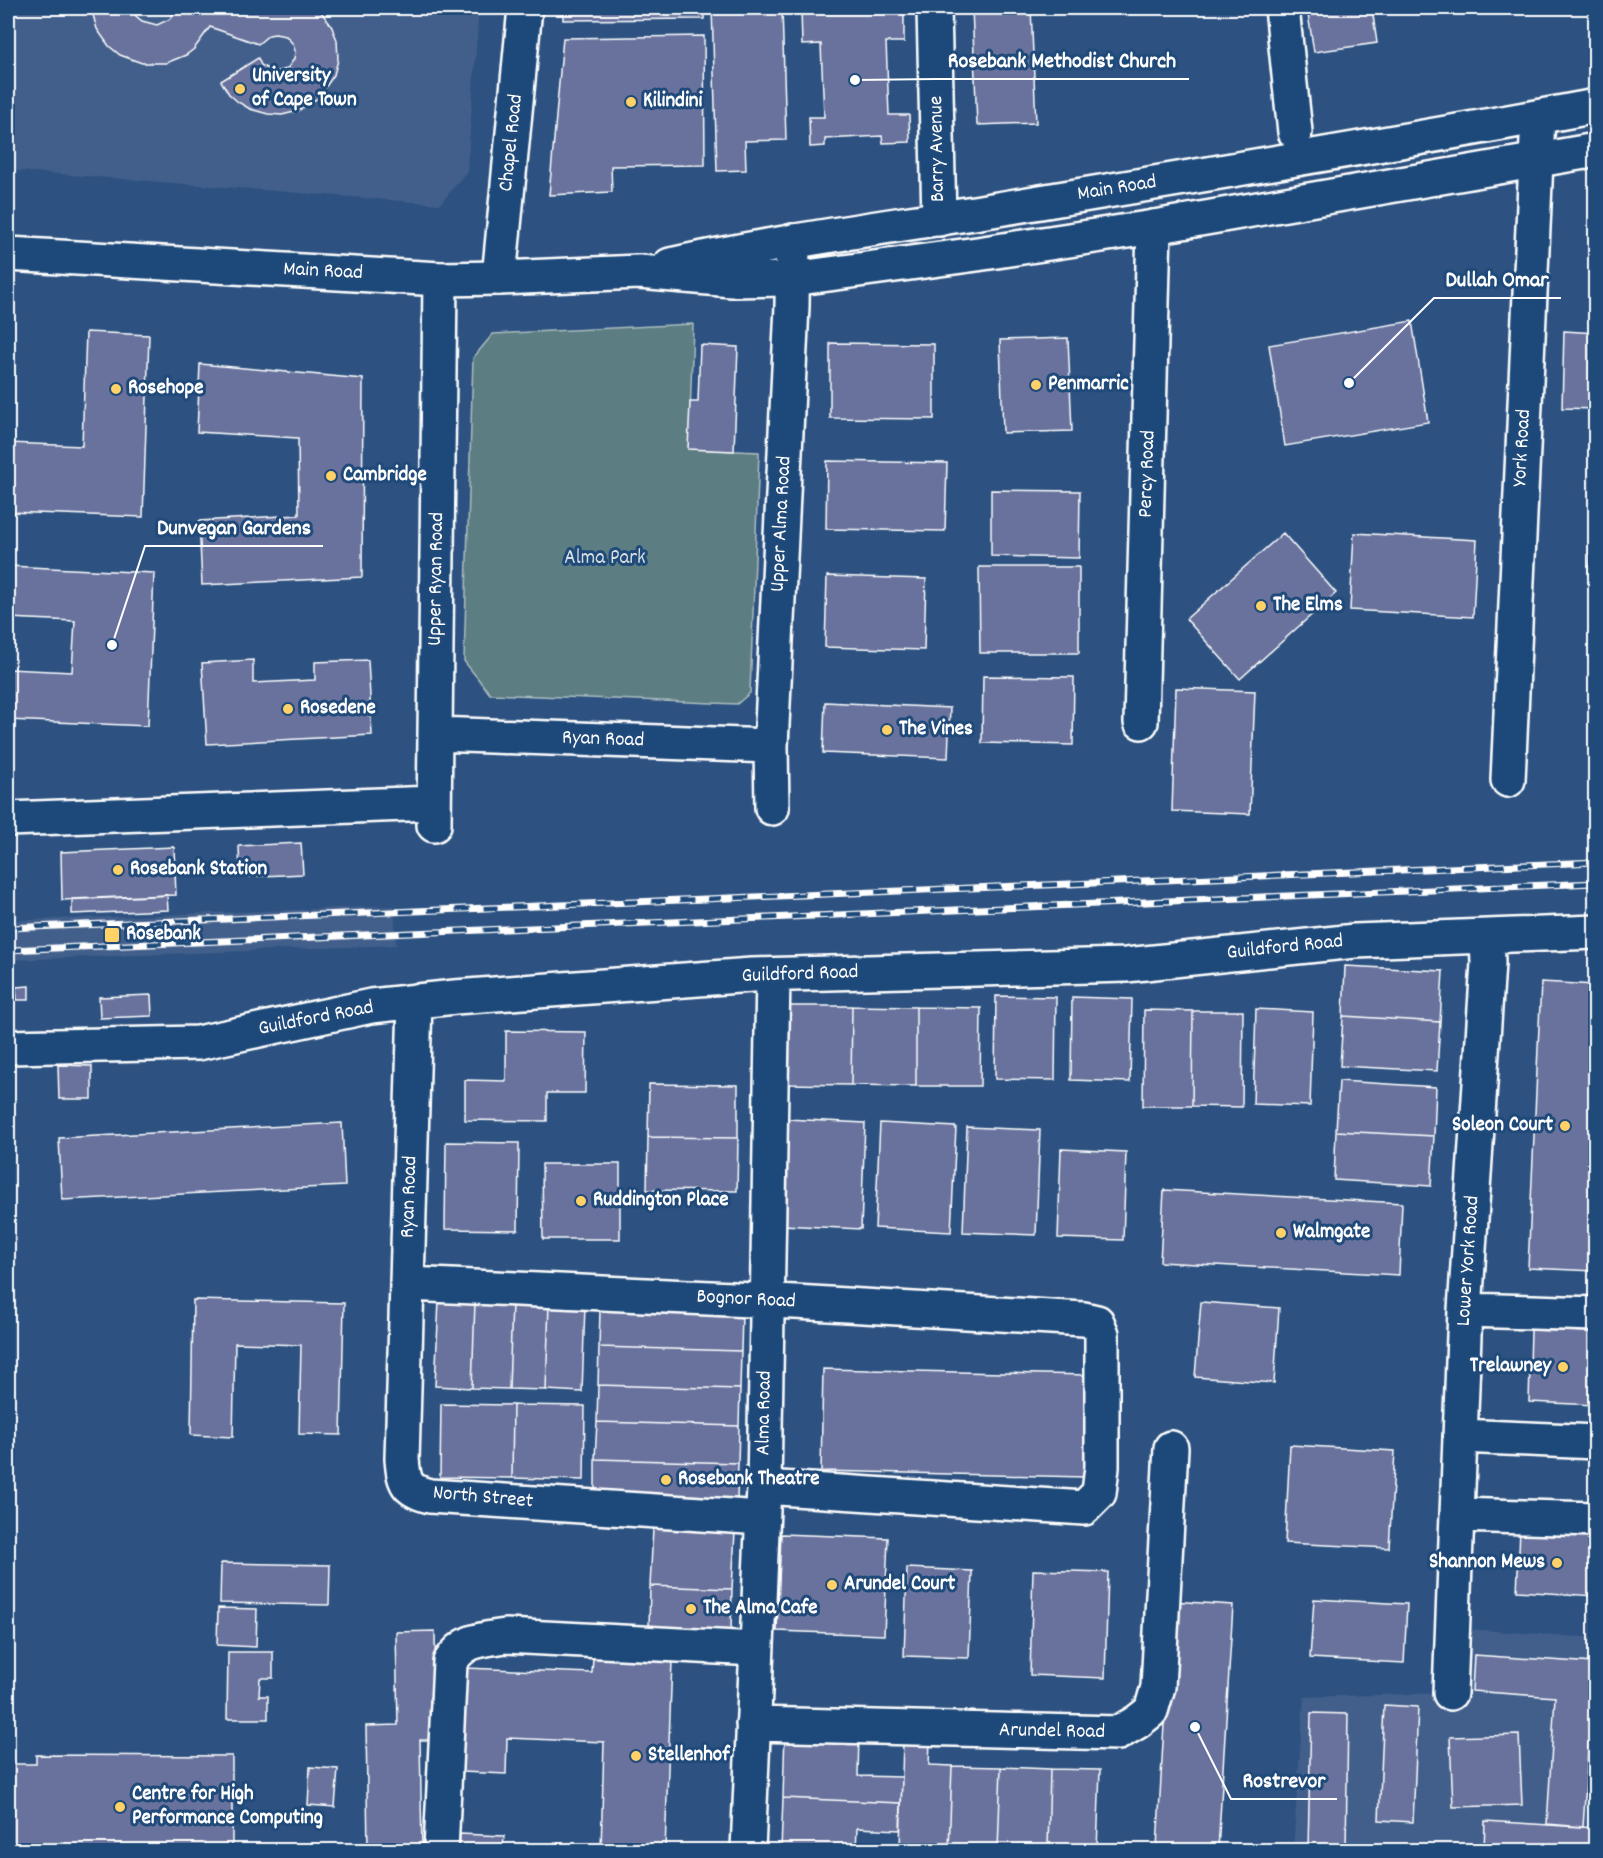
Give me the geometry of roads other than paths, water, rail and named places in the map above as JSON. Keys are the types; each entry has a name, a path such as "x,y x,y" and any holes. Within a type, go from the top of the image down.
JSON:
{"street":[{"name":"Chapel Road","path":"499,278 525,8"},
{"name":"Barry Avenue","path":"934,8 939,219"},
{"path":"1282,8 1295,132"},
{"name":"Main Road","path":"639,272 793,241 939,219 1596,106"},
{"name":"York Road","path":"1508,780 1538,117"},
{"name":"Main Road","path":"8,254 440,279 639,272 732,280 792,279 1154,227 1596,150"},
{"name":"Percy Road","path":"1141,722 1154,227"},
{"name":"Upper Alma Road","path":"772,808 771,746 793,241"},
{"name":"Upper Ryan Road","path":"8,819 434,800 440,279"},
{"name":"Ryan Road","path":"436,734 771,746"},
{"name":"Guildford Road","path":"8,1047 198,1043 371,1006 773,975 1126,965 1355,941 1596,932"},
{"name":"Lower York Road","path":"1450,1693 1465,1310 1488,963 1487,937"},
{"name":"Alma Road","path":"748,1851 763,1502 773,975"},
{"name":"Ryan Road","path":"408,1284 416,1001"},
{"name":"Bognor Road","path":"408,1284 766,1300 1084,1319"},
{"name":"North Street","path":"408,1284 402,1459 409,1487 418,1493 430,1496 1084,1508 1099,1493 1102,1467 1103,1362 1100,1328 1097,1322 1084,1319"},
{"path":"1465,1310 1596,1314"},
{"path":"1460,1436 1596,1442"},
{"name":"Arundel Road","path":"753,1724 1118,1733 1137,1722 1151,1711 1158,1687 1171,1448"},
{"path":"1457,1515 1596,1519"},
{"path":"441,1851 450,1662 458,1650 470,1642 506,1636 756,1648"}],"railway":[{"path":"8,928 1596,862"},
{"path":"8,950 1596,883"}],"place":[{"name":"Rosebank Methodist Church","path":"855,80"},
{"name":"University of Cape Town","path":"240,89"},
{"name":"Kilindini","path":"631,102"},
{"name":"Dullah Omar","path":"1349,383"},
{"name":"Penmarric","path":"1036,385"},
{"name":"Rosehope","path":"116,389"},
{"name":"Cambridge","path":"331,476"},
{"name":"The Elms","path":"1261,606"},
{"name":"Dunvegan Gardens","path":"112,645"},
{"name":"Rosedene","path":"288,709"},
{"name":"The Vines","path":"887,730"},
{"name":"Rosebank Station","path":"118,870"},
{"name":"Rosebank","path":"112,935"},
{"name":"Soleon Court","path":"1565,1126"},
{"name":"Ruddington Place","path":"581,1201"},
{"name":"Walmgate","path":"1281,1233"},
{"name":"Trelawney","path":"1563,1367"},
{"name":"Rosebank Theatre","path":"666,1480"},
{"name":"Shannon Mews","path":"1557,1563"},
{"name":"Arundel Court","path":"832,1585"},
{"name":"The Alma Cafe","path":"691,1609"},
{"name":"Rostrevor","path":"1195,1727"},
{"name":"Stellenhof","path":"636,1756"},
{"name":"Centre for High Performance Computing","path":"120,1807"}],"park label":[{"name":"Alma Park","path":"605,559"}]}
